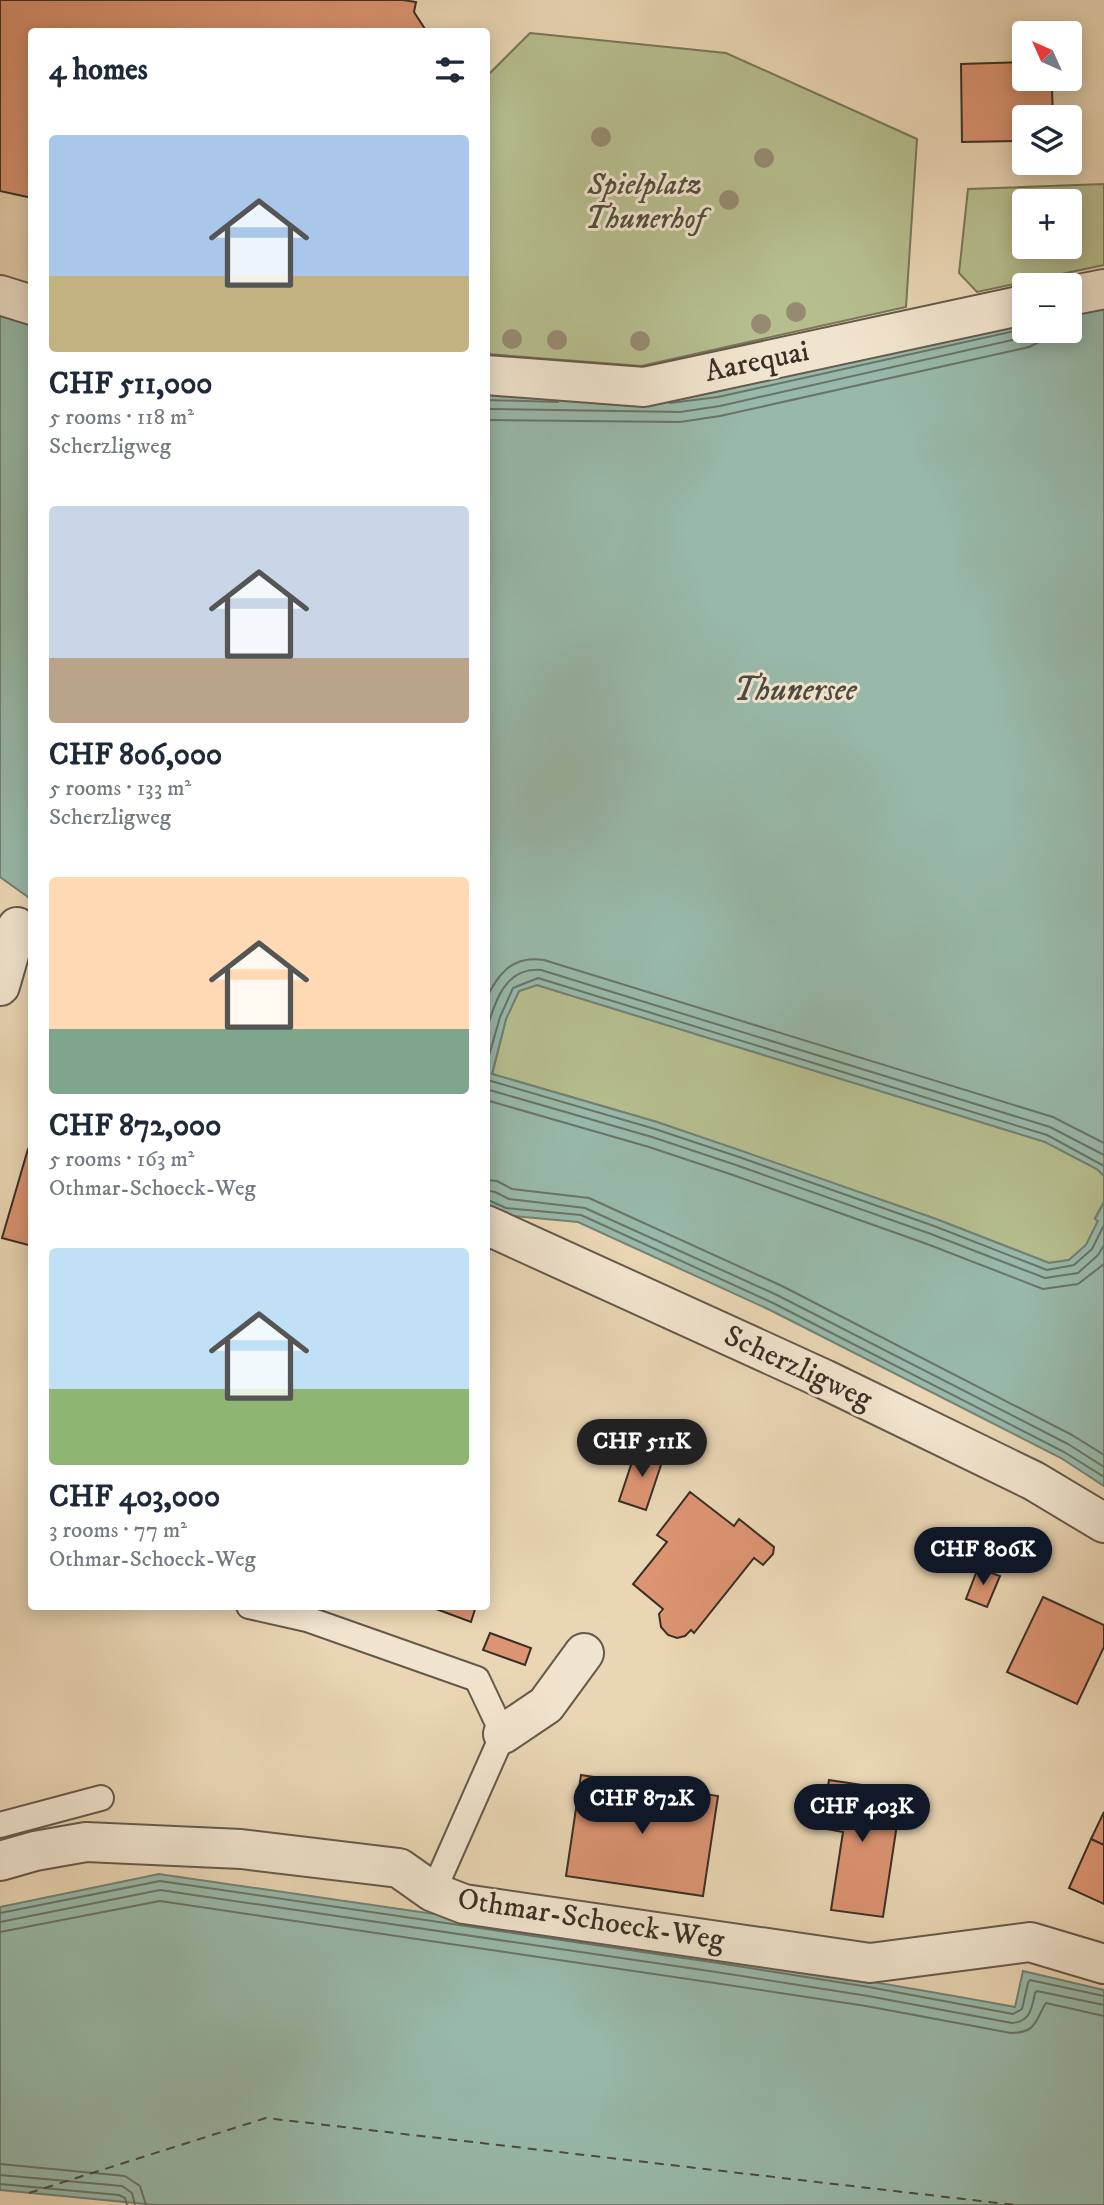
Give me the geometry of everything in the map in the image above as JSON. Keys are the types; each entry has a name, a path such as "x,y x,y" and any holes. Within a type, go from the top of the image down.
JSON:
{"street":[{"path":"1082,293 1104,289"},
{"path":"0,295 28,304"},
{"name":"Aarequai","path":"490,375 643,387 1012,308"},
{"path":"0,986 16,927"},
{"name":"Scherzligweg","path":"490,1227 824,1379 1034,1481 1104,1523"},
{"path":"503,1734 546,1704 584,1653"},
{"name":"Othmar-Schoeck-Weg","path":"0,1861 86,1842 240,1849 399,1868 433,1892 464,1904 870,1963 1030,1942 1104,1964"}],"lane":[{"path":"267,1610 307,1619 477,1679 503,1734 433,1892"},
{"path":"0,1825 101,1798"}],"green space":[{"name":"Spielplatz Thunerhof","path":"530,33 726,53 917,139 906,307 641,366 490,354 490,73"},
{"path":"1104,184 1104,265 1066,273 1012,273 1012,285 977,292 959,273 968,189"},
{"path":"537,985 1046,1142 1097,1169 1104,1176 1104,1202 1095,1218 1098,1221 1086,1245 1069,1260 1049,1263 936,1219 657,1122 492,1074 506,1019 519,991"}],"water":[{"name":"Thunersee","path":"1104,304 1104,1176 1097,1169 1045,1142 537,985 519,991 506,1019 492,1074 657,1122 936,1219 1049,1263 1069,1260 1086,1245 1104,1202 1104,1486 1061,1458 770,1310 578,1222 503,1215 490,1207 490,393 1012,324 1012,343 1082,343 1082,309"},
{"path":"0,313 28,324 28,897 0,877"},
{"path":"159,1874 695,1953 1015,2007 1023,1971 1104,1990 1104,2205 156,2205 0,2190 0,1907"}],"building":[{"path":"0,0 416,2 414,12 424,28 28,28 28,197 0,191"},
{"path":"1012,62 1012,91 1052,91 1053,105 1012,105 1012,141 962,142 961,64"},
{"path":"28,1149 28,1245 2,1238"},
{"path":"637,1447 664,1456 646,1510 619,1501"},
{"path":"690,1492 734,1526 739,1519 774,1547 773,1554 763,1565 754,1558 694,1633 691,1630 685,1636 677,1638 668,1635 661,1627 659,1614 663,1609 633,1584 667,1542 657,1535"},
{"path":"978,1568 1000,1576 987,1607 966,1599"},
{"path":"1043,1597 1104,1625 1104,1647 1077,1704 1007,1672"},
{"path":"439,1610 475,1610 471,1622"},
{"path":"490,1633 531,1648 525,1665 483,1650"},
{"path":"581,1775 718,1796 703,1896 566,1876"},
{"path":"829,1780 902,1791 883,1917 831,1910 843,1832 821,1828"},
{"path":"1104,1812 1104,1845 1091,1839"},
{"path":"1091,1839 1104,1845 1104,1904 1069,1888"}],"ferry route":[{"path":"29,2193 266,2118 1015,2205"}]}
